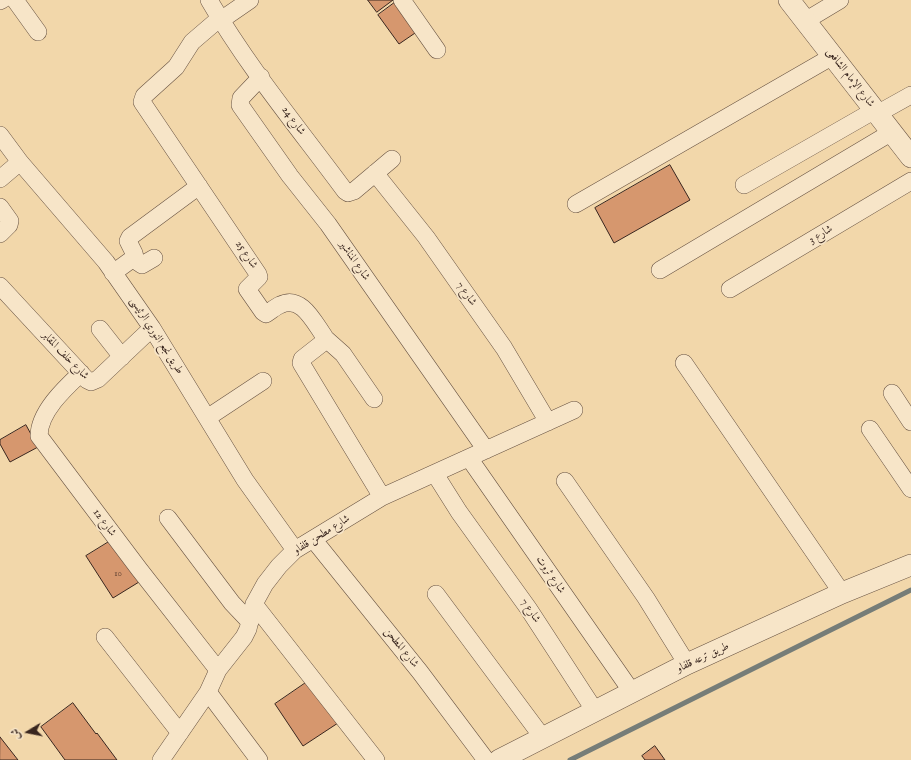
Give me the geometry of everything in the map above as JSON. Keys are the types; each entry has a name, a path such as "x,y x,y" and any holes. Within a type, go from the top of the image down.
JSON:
{"street":[{"path":"15,0 38,32"},
{"name":"شارع 24","path":"210,0 220,19 345,191 351,193 392,158"},
{"path":"220,19 250,0"},
{"path":"402,0 437,50"},
{"name":"شارع الإمام الشافعى","path":"789,0 911,157"},
{"path":"805,21 840,0"},
{"name":"شارع 25","path":"220,19 192,42 176,67 142,99 144,105 258,274 258,279 247,287 247,289 263,312 266,314 281,304 289,302 298,304 305,309 326,338"},
{"path":"576,204 832,56"},
{"name":"شارع المناشير","path":"261,77 241,98 240,105 290,176 328,224 486,450"},
{"path":"744,185 911,94"},
{"path":"660,270 892,132"},
{"name":"طريق نجع النوري الرئيسى","path":"0,135 20,162 113,273 152,328 245,480 295,550"},
{"path":"0,179 20,162"},
{"name":"شارع 7","path":"375,173 426,237 504,348 548,422"},
{"name":"شارع 3","path":"730,289 911,181"},
{"path":"113,273 133,259 135,255 128,238 199,186"},
{"path":"0,207 10,221 9,225 0,234"},
{"path":"133,259 142,266 154,258"},
{"name":"شارع خلف المقابر","path":"0,286 87,380 95,382 152,328"},
{"path":"100,329 122,357"},
{"path":"374,399 343,354 326,338 323,343 302,359 300,363 382,497"},
{"path":"684,363 842,593"},
{"name":"شارع 12","path":"81,373 55,398 41,426 39,436 218,670"},
{"path":"207,418 263,381"},
{"path":"892,393 911,422"},
{"name":"شارع مطحن قلفاو","path":"161,760 208,692 218,670 244,637 250,622 254,604 265,584 279,566 295,550 382,497 574,410"},
{"path":"870,429 911,489"},
{"name":"شارع ثروت","path":"469,458 632,692"},
{"name":"شارع 7","path":"435,474 528,608 595,711"},
{"path":"565,481 646,598 687,664"},
{"path":"168,518 232,603 250,622"},
{"name":"شارع المطحن","path":"313,539 420,672 486,760"},
{"name":"طريق ترعه قلفاو","path":"498,760 687,664 842,593 911,565"},
{"path":"436,594 543,738"},
{"path":"254,604 376,760"},
{"path":"105,637 180,733"},
{"path":"208,692 259,760"}],"building":[{"path":"368,0 393,0 377,12"},
{"path":"397,1 418,31 399,44 378,15"},
{"path":"670,165 690,200 614,243 595,208"},
{"path":"26,425 38,447 10,462 0,444 0,440"},
{"path":"112,540 139,582 113,598 86,556"},
{"path":"310,680 338,723 303,746 275,704"},
{"path":"73,703 117,760 65,760 41,727"},
{"path":"0,737 18,760 0,760"},
{"path":"655,746 665,760 645,760 642,756"}],"waterway":[{"path":"570,760 911,590"}]}
